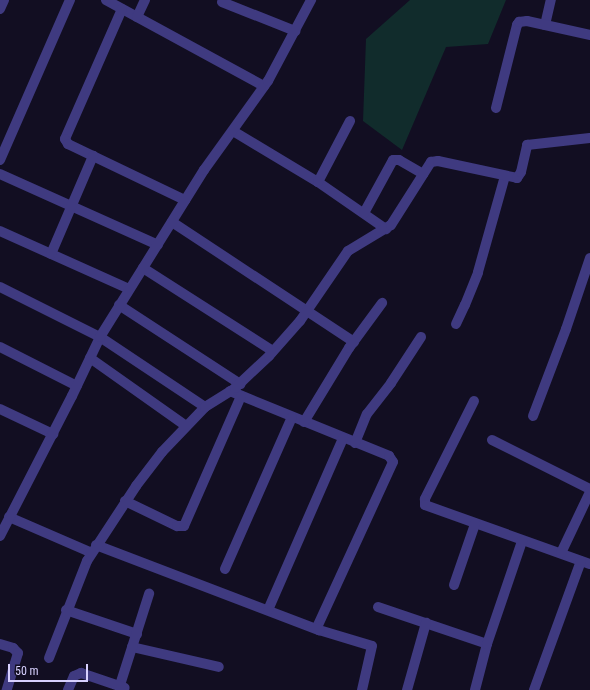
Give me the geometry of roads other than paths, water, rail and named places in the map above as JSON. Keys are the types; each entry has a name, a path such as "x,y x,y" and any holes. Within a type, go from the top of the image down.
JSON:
{"street":[{"path":"0,9 4,0"},
{"path":"0,160 70,0"},
{"path":"106,0 264,86"},
{"path":"137,17 145,0"},
{"path":"0,536 53,434 100,337 204,170 264,86 311,0"},
{"path":"545,25 551,0"},
{"path":"222,2 294,31"},
{"path":"122,9 65,135 68,144 185,200"},
{"path":"496,108 516,25 523,21 590,35"},
{"path":"318,182 350,121"},
{"path":"233,131 318,182 386,229"},
{"path":"49,658 66,610 94,549 125,501 162,452 205,407 240,384 273,351 308,310 348,252 360,243 386,229 395,219 431,162 438,161 517,178 520,175 526,148 530,144 590,138"},
{"path":"51,254 93,156"},
{"path":"364,214 393,160 399,160 423,174"},
{"path":"0,174 158,245"},
{"path":"456,324 478,272 505,176"},
{"path":"172,222 308,310 354,342"},
{"path":"0,231 129,289"},
{"path":"533,416 566,329 590,258"},
{"path":"143,268 273,351"},
{"path":"0,287 100,337 205,407"},
{"path":"304,422 354,342 382,303"},
{"path":"119,305 240,384"},
{"path":"355,443 367,414 391,383 421,337"},
{"path":"0,347 77,386"},
{"path":"90,358 186,426"},
{"path":"230,391 388,456 393,462 318,624 317,627 320,630"},
{"path":"125,501 177,526 184,526 241,396"},
{"path":"474,401 425,503 428,508 585,562 534,690"},
{"path":"0,408 53,434"},
{"path":"225,569 292,417"},
{"path":"268,610 343,438"},
{"path":"492,440 590,490 561,553"},
{"path":"9,517 320,630 372,646 362,690"},
{"path":"454,585 475,524"},
{"path":"475,690 487,644 522,541"},
{"path":"68,690 74,676 82,673 123,688 132,647 149,594"},
{"path":"378,607 487,644"},
{"path":"66,610 137,634"},
{"path":"407,690 426,624"},
{"path":"0,644 13,648 18,653 7,690"},
{"path":"132,647 219,667"}]}
